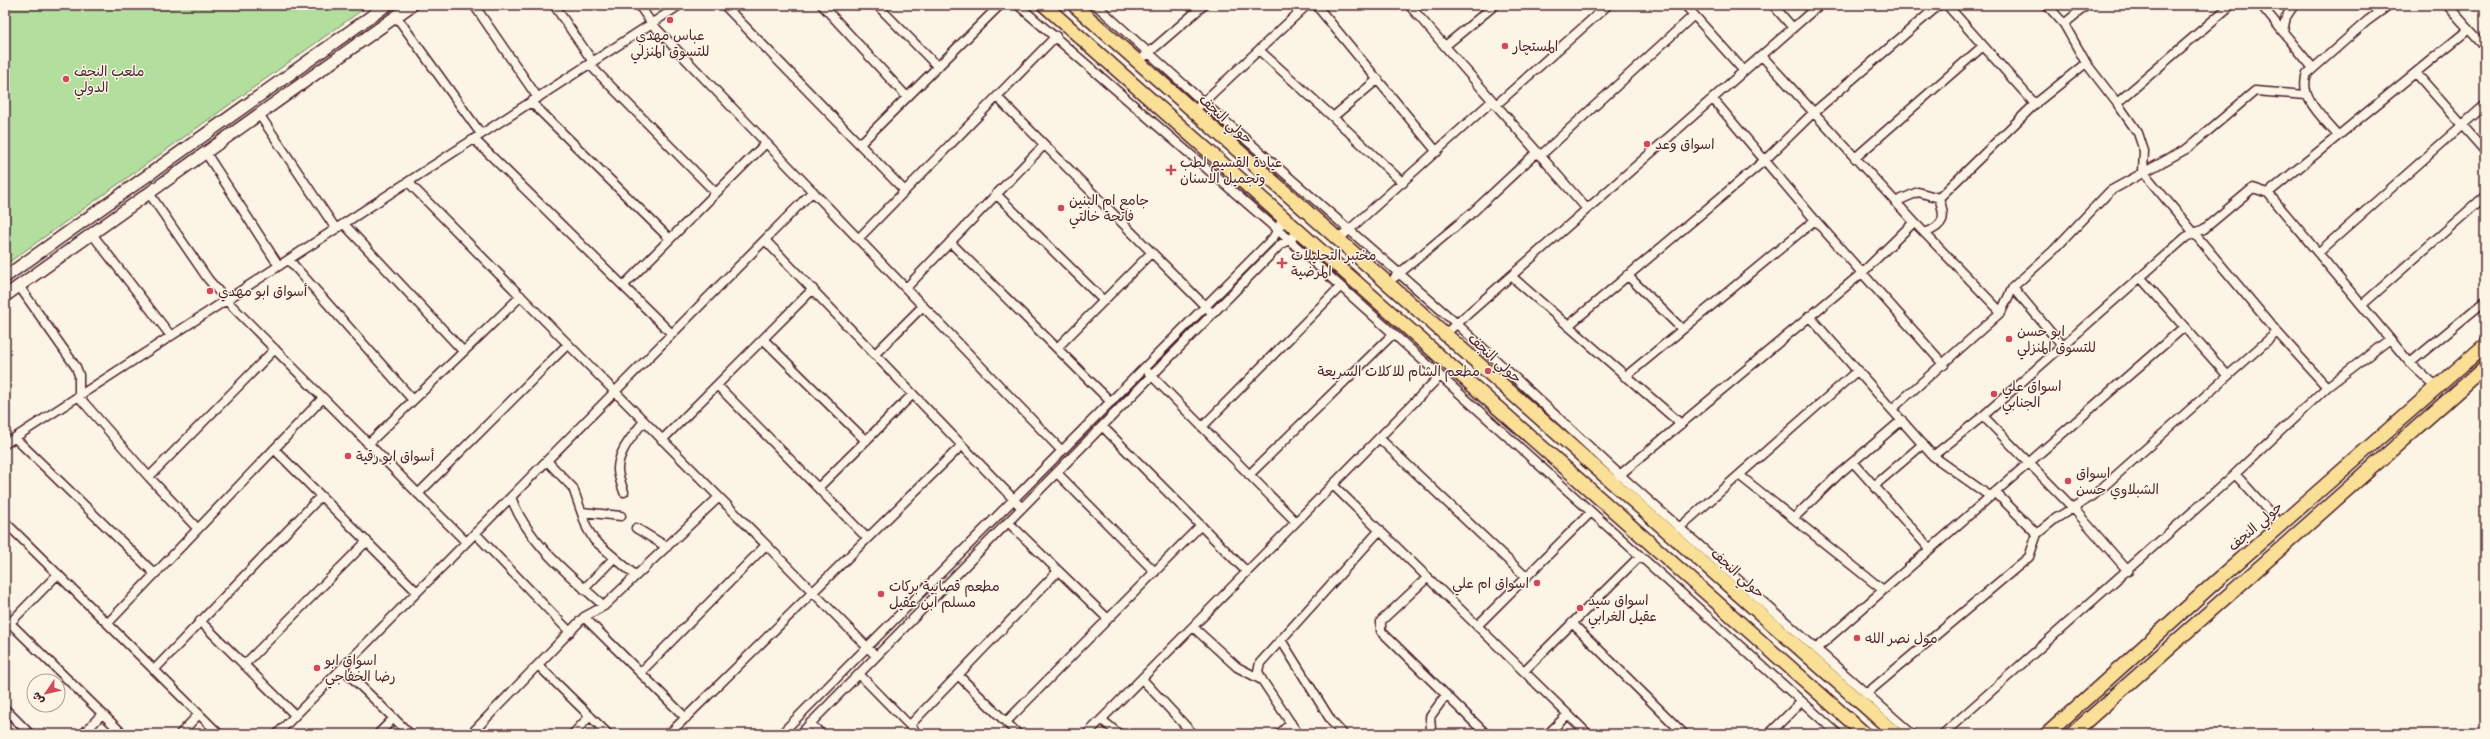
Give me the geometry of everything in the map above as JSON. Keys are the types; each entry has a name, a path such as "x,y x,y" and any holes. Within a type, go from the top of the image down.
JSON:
{"main road":[{"path":"1044,5 1863,733"},
{"name":"حولي النجف","path":"1074,5 1138,62 1198,106 1338,240 1520,402 1559,427 1714,566 1896,734"},
{"name":"حولي النجف","path":"2047,734 2212,585 2485,345"},
{"path":"2072,734 2245,582 2485,367"},
{"path":"1478,390 1485,386 1490,375"},
{"path":"1505,414 1510,404 1520,402"},
{"path":"2232,568 2234,578 2245,582"},
{"path":"2212,585 2221,587 2224,593 2224,599"}],"street":[{"path":"5,278 387,5"},
{"path":"5,296 412,5"},
{"path":"474,5 535,100 670,239"},
{"path":"554,5 591,63 716,193"},
{"path":"639,5 652,24 1062,451"},
{"path":"5,444 680,5"},
{"path":"724,5 905,191"},
{"path":"822,5 908,96"},
{"path":"877,5 938,67"},
{"path":"860,144 1000,5"},
{"path":"1018,5 1056,36 1288,238 1392,334 1838,734"},
{"path":"1138,62 1204,5"},
{"path":"1198,106 1307,5"},
{"path":"1316,5 1437,152"},
{"path":"1410,5 1587,210"},
{"path":"1445,46 1495,5"},
{"path":"1338,240 1437,152 1608,5"},
{"path":"1685,5 1744,71"},
{"path":"1773,5 1793,28"},
{"path":"1445,334 1713,100 1819,5"},
{"path":"1568,326 1764,160 1814,113 1939,5"},
{"path":"1947,5 2035,104"},
{"path":"2047,5 2064,24 2086,63 2117,103 2138,134 2144,151 2143,172 2277,332 2327,387"},
{"path":"2117,103 2231,5"},
{"path":"2261,5 2312,67"},
{"path":"2283,31 2286,17 2294,5"},
{"path":"2338,136 2306,95 2304,83 2312,67 2389,5"},
{"path":"2447,5 2485,47"},
{"path":"1088,17 1099,6 1148,52 1198,106 1349,230 1457,324 1559,427"},
{"path":"2064,24 2081,7"},
{"path":"1388,283 1473,212 1694,15"},
{"path":"396,16 481,134"},
{"path":"2268,193 2470,29"},
{"path":"858,239 1056,36"},
{"path":"1855,158 1983,46"},
{"path":"1259,50 1403,182"},
{"path":"1762,56 1895,202 2001,312"},
{"path":"1939,198 2035,104 2086,63"},
{"path":"2416,73 2485,151"},
{"path":"1333,117 1378,79"},
{"path":"1892,409 1944,365 2001,312 2013,287 2053,251 2110,191 2188,148 2255,91 2306,95"},
{"path":"997,97 1214,315"},
{"path":"1713,100 1815,220 1944,365"},
{"path":"2318,253 2485,106"},
{"path":"259,114 336,229"},
{"path":"474,139 672,334"},
{"path":"623,286 766,143"},
{"path":"906,288 1044,145"},
{"path":"206,153 279,266"},
{"path":"408,182 876,656"},
{"path":"1933,456 1983,416 2186,237 2204,229 2253,188 2268,193 2410,363 2436,387"},
{"path":"277,734 813,192"},
{"path":"1895,202 1918,192 1939,198"},
{"path":"149,194 208,278 226,300 466,542"},
{"path":"996,194 1104,301"},
{"path":"2362,305 2485,196"},
{"path":"1925,233 1935,229 1941,223 1944,213 1939,198"},
{"path":"781,734 1205,307 1278,230 1282,216"},
{"path":"1625,377 1815,220"},
{"path":"1912,734 1816,649 1714,566 1679,528 1616,479 1862,273 1914,222"},
{"path":"344,224 464,352"},
{"path":"92,234 171,336"},
{"path":"800,734 1214,315 1288,238 1304,236"},
{"path":"765,240 1022,508"},
{"path":"950,242 1111,402"},
{"path":"1057,348 1152,253"},
{"path":"289,260 413,400"},
{"path":"1627,275 1682,330"},
{"path":"1511,276 1625,377 1681,424"},
{"path":"2141,278 2227,375"},
{"path":"19,286 76,367 79,375 79,397 149,477 198,529"},
{"path":"1202,427 1340,287"},
{"path":"2013,287 2062,346"},
{"path":"662,440 812,289"},
{"path":"368,444 521,296"},
{"path":"2410,363 2485,301"},
{"path":"875,354 923,306"},
{"path":"1809,316 1933,456 1993,495 2037,534"},
{"path":"1816,649 2184,327"},
{"path":"1866,694 2029,557 2037,534 2055,519 2094,495 2277,332"},
{"path":"1250,475 1392,334"},
{"path":"763,339 866,441"},
{"path":"1942,734 2236,474 2327,387 2390,339"},
{"path":"418,494 568,344"},
{"path":"149,477 274,349"},
{"path":"1144,369 1296,522"},
{"path":"1679,528 1858,370"},
{"path":"1088,734 1440,376"},
{"path":"717,385 867,538"},
{"path":"818,488 913,394"},
{"path":"108,623 323,398"},
{"path":"1983,416 2074,508 2128,571"},
{"path":"1794,518 1853,462 1902,420"},
{"path":"624,492 618,471 620,459 627,444 644,421"},
{"path":"1103,426 1247,572"},
{"path":"15,438 155,574"},
{"path":"1379,438 1526,577"},
{"path":"669,734 962,444"},
{"path":"1874,486 1923,444"},
{"path":"274,449 417,592"},
{"path":"547,461 573,488 594,540 636,576"},
{"path":"1853,462 1930,549"},
{"path":"1057,473 1155,572"},
{"path":"2236,474 2281,525"},
{"path":"1739,475 1883,590"},
{"path":"1333,484 1588,734"},
{"path":"154,670 322,496"},
{"path":"511,497 514,506 539,544 584,589 604,606"},
{"path":"471,734 584,618 604,606 719,497"},
{"path":"582,512 621,516"},
{"path":"1477,626 1591,512"},
{"path":"1008,522 1108,619"},
{"path":"6,524 219,734"},
{"path":"1006,722 1201,525"},
{"path":"636,528 667,547"},
{"path":"1298,734 1262,680 1258,671 1260,663 1380,530"},
{"path":"475,533 570,632"},
{"path":"244,665 367,542"},
{"path":"640,673 766,545"},
{"path":"1524,671 1640,556"},
{"path":"584,589 614,558"},
{"path":"910,726 1058,570"},
{"path":"58,574 7,625 123,734"},
{"path":"1428,577 1381,621 1381,631 1486,734"},
{"path":"584,618 686,718"},
{"path":"200,622 295,715"},
{"path":"1572,623 1684,734"},
{"path":"1193,627 1237,667 1262,680"},
{"path":"1281,640 1332,722 1343,734"},
{"path":"538,665 608,734"},
{"path":"342,668 410,734"},
{"path":"859,674 918,734"},
{"path":"958,675 1018,734"},
{"path":"1142,679 1193,734"},
{"path":"1428,734 1431,729 1430,717 1446,695"},
{"path":"1769,734 1801,702"},
{"path":"5,709 30,734"},
{"path":"83,734 102,714"},
{"path":"180,734 199,714"},
{"path":"1548,734 1568,714"},
{"path":"572,734 590,716"},
{"path":"378,734 394,718"},
{"path":"1102,720 1119,734"},
{"path":"810,723 822,734"},
{"path":"1279,734 1290,723"}],"green space":[{"path":"5,5 369,5 5,265"}],"place":[{"name":"عباس مهدي للتسوق المنزلي","path":"670,20"},
{"name":"المستچار","path":"1505,46"},
{"name":"ملعب النجف الدولي","path":"66,79"},
{"name":"اسواق وعد","path":"1647,144"},
{"name":"عيادة القسيم لطب وتجميل الاسنان","path":"1171,170"},
{"name":"جامع ام البنين فاتحة خالتي","path":"1061,208"},
{"name":"مختبر التحليلات المرضية","path":"1282,263"},
{"name":"أسواق ابو مهدي","path":"210,291"},
{"name":"ابو حسن للتسوق المنزلي","path":"2009,339"},
{"name":"مطعم الشام للاكلات السريعة","path":"1488,371"},
{"name":"اسواق علي الجنابي","path":"1994,394"},
{"name":"أسواق ابو رقية","path":"348,456"},
{"name":"اسواق الشبلاوي حسن","path":"2068,481"},
{"name":"اسواق ام علي","path":"1537,583"},
{"name":"مطعم قصابية بركات مسلم ابن عقيل","path":"881,594"},
{"name":"اسواق سيد عقيل الغرابي","path":"1580,608"},
{"name":"مول نصر الله","path":"1857,638"},
{"name":"اسواق ابو رضا الخفاجي","path":"317,668"}]}
